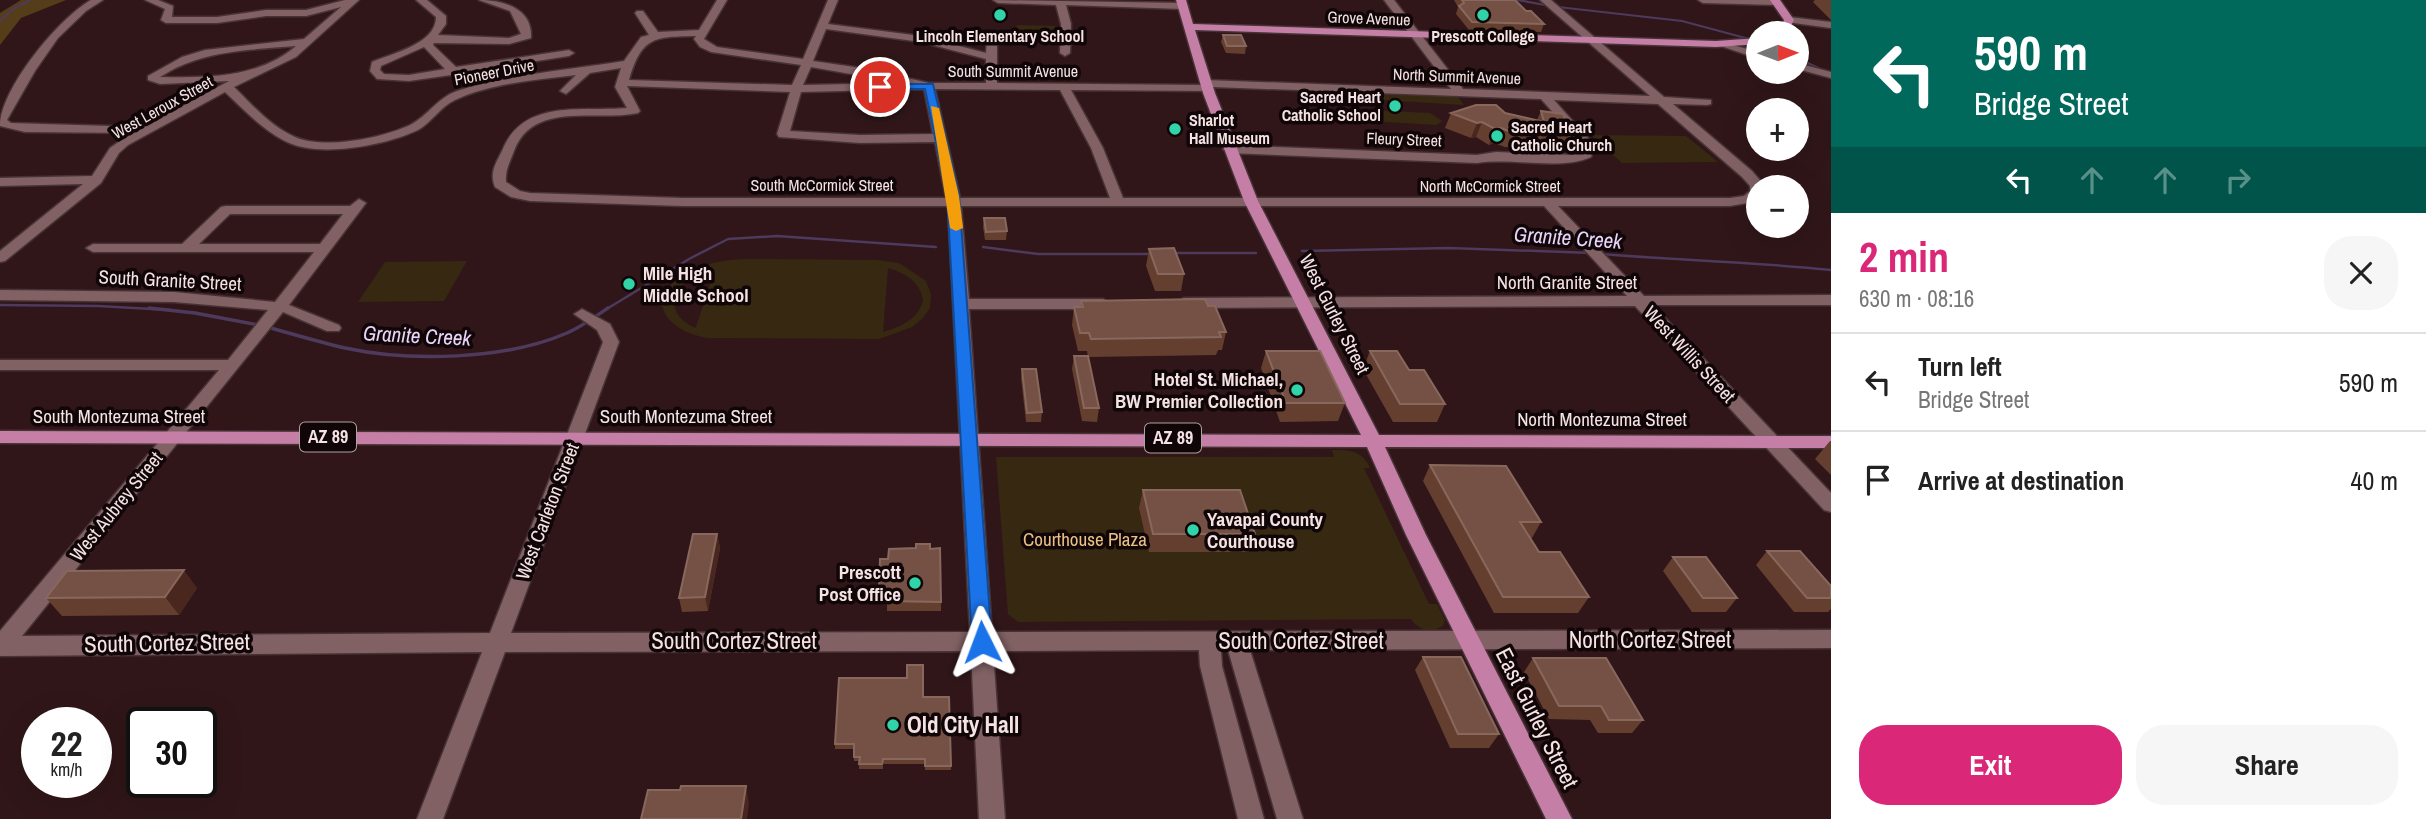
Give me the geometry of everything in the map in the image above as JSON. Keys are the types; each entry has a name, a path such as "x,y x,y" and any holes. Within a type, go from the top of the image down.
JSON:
{"main road":[{"path":"1775,1 1789,20"},
{"name":"West Gurley Street","path":"1182,3 1229,149 1251,201 1373,440 1468,642"},
{"name":"Grove Avenue","path":"1188,27 1589,41 1746,43"},
{"name":"South Montezuma Street","path":"0,437 969,437 1373,440"},
{"name":"North Montezuma Street","path":"1373,440 1831,442"},
{"name":"East Gurley Street","path":"1468,642 1559,819"}],"street":[{"path":"98,0 71,20 33,61 1,121 8,126 25,128 145,131"},
{"path":"154,1 171,0"},
{"path":"421,0 441,16 441,24 429,40 428,46 473,90"},
{"path":"484,0 515,6 519,10 527,36 509,41 429,40 376,64 375,71 381,77 392,79 564,54"},
{"path":"722,0 700,36 654,36 645,39 628,64 623,83 797,88 929,86 954,202 992,819"},
{"path":"833,0 797,88 783,134 860,139 941,138"},
{"path":"998,0 1182,3"},
{"path":"1389,0 1459,92"},
{"path":"1545,0 1589,41 1661,99"},
{"path":"1703,0 1775,1"},
{"path":"154,1 170,8 166,20 176,21 217,20 266,13 306,13 353,1"},
{"name":"West Leroux Street","path":"0,258 96,180 114,151 246,76 277,64 353,1"},
{"path":"1060,1 1066,24 1065,53"},
{"path":"640,13 654,36"},
{"path":"1789,20 1831,25"},
{"path":"823,26 922,38 991,57"},
{"path":"991,86 992,39 996,34"},
{"name":"South Summit Avenue","path":"700,36 704,45 715,50 807,62 929,86 1207,85"},
{"path":"246,76 160,80 152,78 160,71 194,57 250,47 306,42"},
{"path":"1725,44 1746,51"},
{"name":"Pioneer Drive","path":"228,88 291,140 324,146 372,140 408,129 429,117 435,107 446,99 473,90 628,64"},
{"path":"1810,69 1831,75"},
{"path":"566,91 585,72"},
{"name":"South McCormick Street","path":"623,83 621,87 634,111 608,115 577,111 559,113 531,123 515,134 497,173 500,184 516,194 530,197 583,200 1251,201"},
{"name":"North Summit Avenue","path":"1207,85 1543,94 1707,102"},
{"path":"1064,87 1097,148 1118,202"},
{"name":"Fleury Street","path":"1229,149 1477,159 1496,156 1577,159 1587,154 1589,146 1543,94"},
{"name":"North McCormick Street","path":"1251,201 1549,204 1730,202 1748,199 1756,193 1757,185 1661,99"},
{"path":"0,182 96,180"},
{"name":"West Willis Street","path":"1549,204 1831,505"},
{"name":"West Aubrey Street","path":"1,646 255,338 357,206 226,210 187,247"},
{"path":"93,248 325,248"},
{"name":"South Granite Street","path":"0,295 182,296 275,313 333,328"},
{"name":"North Granite Street","path":"1304,303 1831,300"},
{"path":"1167,303 1304,303"},
{"path":"961,304 1112,304"},
{"name":"West Carleton Street","path":"430,819 611,342 604,327 582,314"},
{"path":"0,365 232,365"},
{"name":"North Cortez Street","path":"1468,642 1831,639"},
{"name":"South Cortez Street","path":"1,646 498,641 1468,642"},
{"path":"1210,641 1212,666 1251,819"},
{"path":"1236,641 1290,819"}],"green space":[{"path":"1017,25 1059,26 1057,39 1017,38"},
{"path":"1363,94 1458,97 1464,105 1366,99"},
{"path":"1371,110 1430,113 1442,121 1437,125 1334,119 1331,112 1372,114"},
{"path":"1591,135 1686,136 1718,162 1622,163"},
{"path":"743,259 877,260 899,263 926,281 931,295 930,308 912,327 879,339 708,338 683,330 666,315 664,296 670,286 683,275 708,264","holes":["888,268 911,279 919,288 923,300 913,317 902,325 883,332","715,269 696,327 695,328 682,320 676,311 674,302 677,293 692,277"]},
{"path":"467,261 444,301 358,302 385,262"},
{"name":"Courthouse Plaza","path":"1332,450 1354,452 1367,462 1370,468 1364,468 1429,604 1437,604 1445,620 1443,626 1426,629 1417,626 1411,619 1018,622 1008,614 996,457 1334,457"}],"shaded area":[{"path":"21,0 66,0 21,18 0,45 0,13"}],"building":[{"path":"1462,0 1515,0 1544,24 1472,22 1459,6 1464,3"},
{"path":"1223,35 1241,35 1246,46 1227,46"},
{"path":"1476,105 1496,105 1505,113 1544,122 1541,111 1563,114 1572,134 1511,132 1451,113"},
{"path":"984,218 1005,218 1007,231 986,232"},
{"path":"1174,248 1184,274 1158,274 1149,249"},
{"path":"1205,299 1208,306 1215,306 1226,332 1219,332 1221,337 1091,339 1089,333 1080,333 1074,307 1083,307 1081,301"},
{"path":"1266,351 1320,351 1345,403 1286,403"},
{"path":"1370,351 1397,351 1409,370 1424,370 1445,404 1400,404"},
{"path":"1074,356 1088,356 1099,408 1084,408"},
{"path":"1022,369 1036,369 1042,412 1027,413"},
{"path":"1430,465 1506,466 1541,522 1520,522 1539,552 1560,552 1589,597 1503,597"},
{"path":"1143,490 1240,490 1255,534 1153,534"},
{"path":"693,534 717,534 705,597 679,598"},
{"name":"Prescott Post Office","path":"916,544 930,544 930,549 940,548 941,602 887,601 886,591 879,591 880,559 888,559 889,549 916,548"},
{"path":"1767,551 1800,551 1831,586 1831,598 1807,598"},
{"path":"1673,557 1706,557 1737,598 1703,598"},
{"path":"184,570 165,597 46,598 67,571"},
{"path":"1423,657 1461,657 1499,734 1458,734"},
{"path":"1533,658 1606,658 1643,720 1609,720 1601,706 1559,706"},
{"name":"Old City Hall","path":"907,665 923,665 923,697 949,697 951,766 925,766 925,759 883,759 882,764 859,764 860,757 854,757 854,744 835,744 839,678 907,678"},
{"path":"681,786 746,786 741,819 641,819 648,790 680,790"}],"waterway":[{"path":"0,21 13,9 30,0"},
{"path":"1518,0 1550,6"},
{"path":"1558,7 1682,21 1746,38"},
{"path":"1810,64 1827,72"},
{"name":"Granite Creek","path":"606,309 689,259 728,239 777,236 936,247"},
{"name":"Granite Creek","path":"983,247 1038,254 1149,254"},
{"name":"Granite Creek","path":"1302,251 1449,248 1592,253"},
{"name":"Granite Creek","path":"1175,253 1256,253"},
{"name":"Granite Creek","path":"1600,254 1831,270"},
{"name":"Granite Creek","path":"0,305 165,310"},
{"name":"Granite Creek","path":"149,308 165,310"},
{"name":"Granite Creek","path":"267,327 335,346 371,352 427,357 457,356 515,349 542,342 572,331 606,309"},
{"name":"Granite Creek","path":"165,310 170,310"},
{"name":"Granite Creek","path":"165,310 259,325"}],"slow traffic":[{"path":"934,108 956,212 956,228"}],"place":[{"name":"Lincoln Elementary School","path":"1000,15"},
{"name":"Prescott College","path":"1483,15"},
{"name":"Sacred Heart Catholic School","path":"1395,106"},
{"name":"Sharlot Hall Museum","path":"1175,129"},
{"name":"Sacred Heart Catholic Church","path":"1497,136"},
{"name":"Mile High Middle School","path":"629,284"},
{"name":"Hotel St. Michael, BW Premier Collection","path":"1297,390"},
{"name":"Yavapai County Courthouse","path":"1193,530"},
{"name":"Prescott Post Office","path":"915,583"},
{"name":"Old City Hall","path":"893,725"}],"route":[{"path":"880,87 929,86 956,212 982,642"}]}
